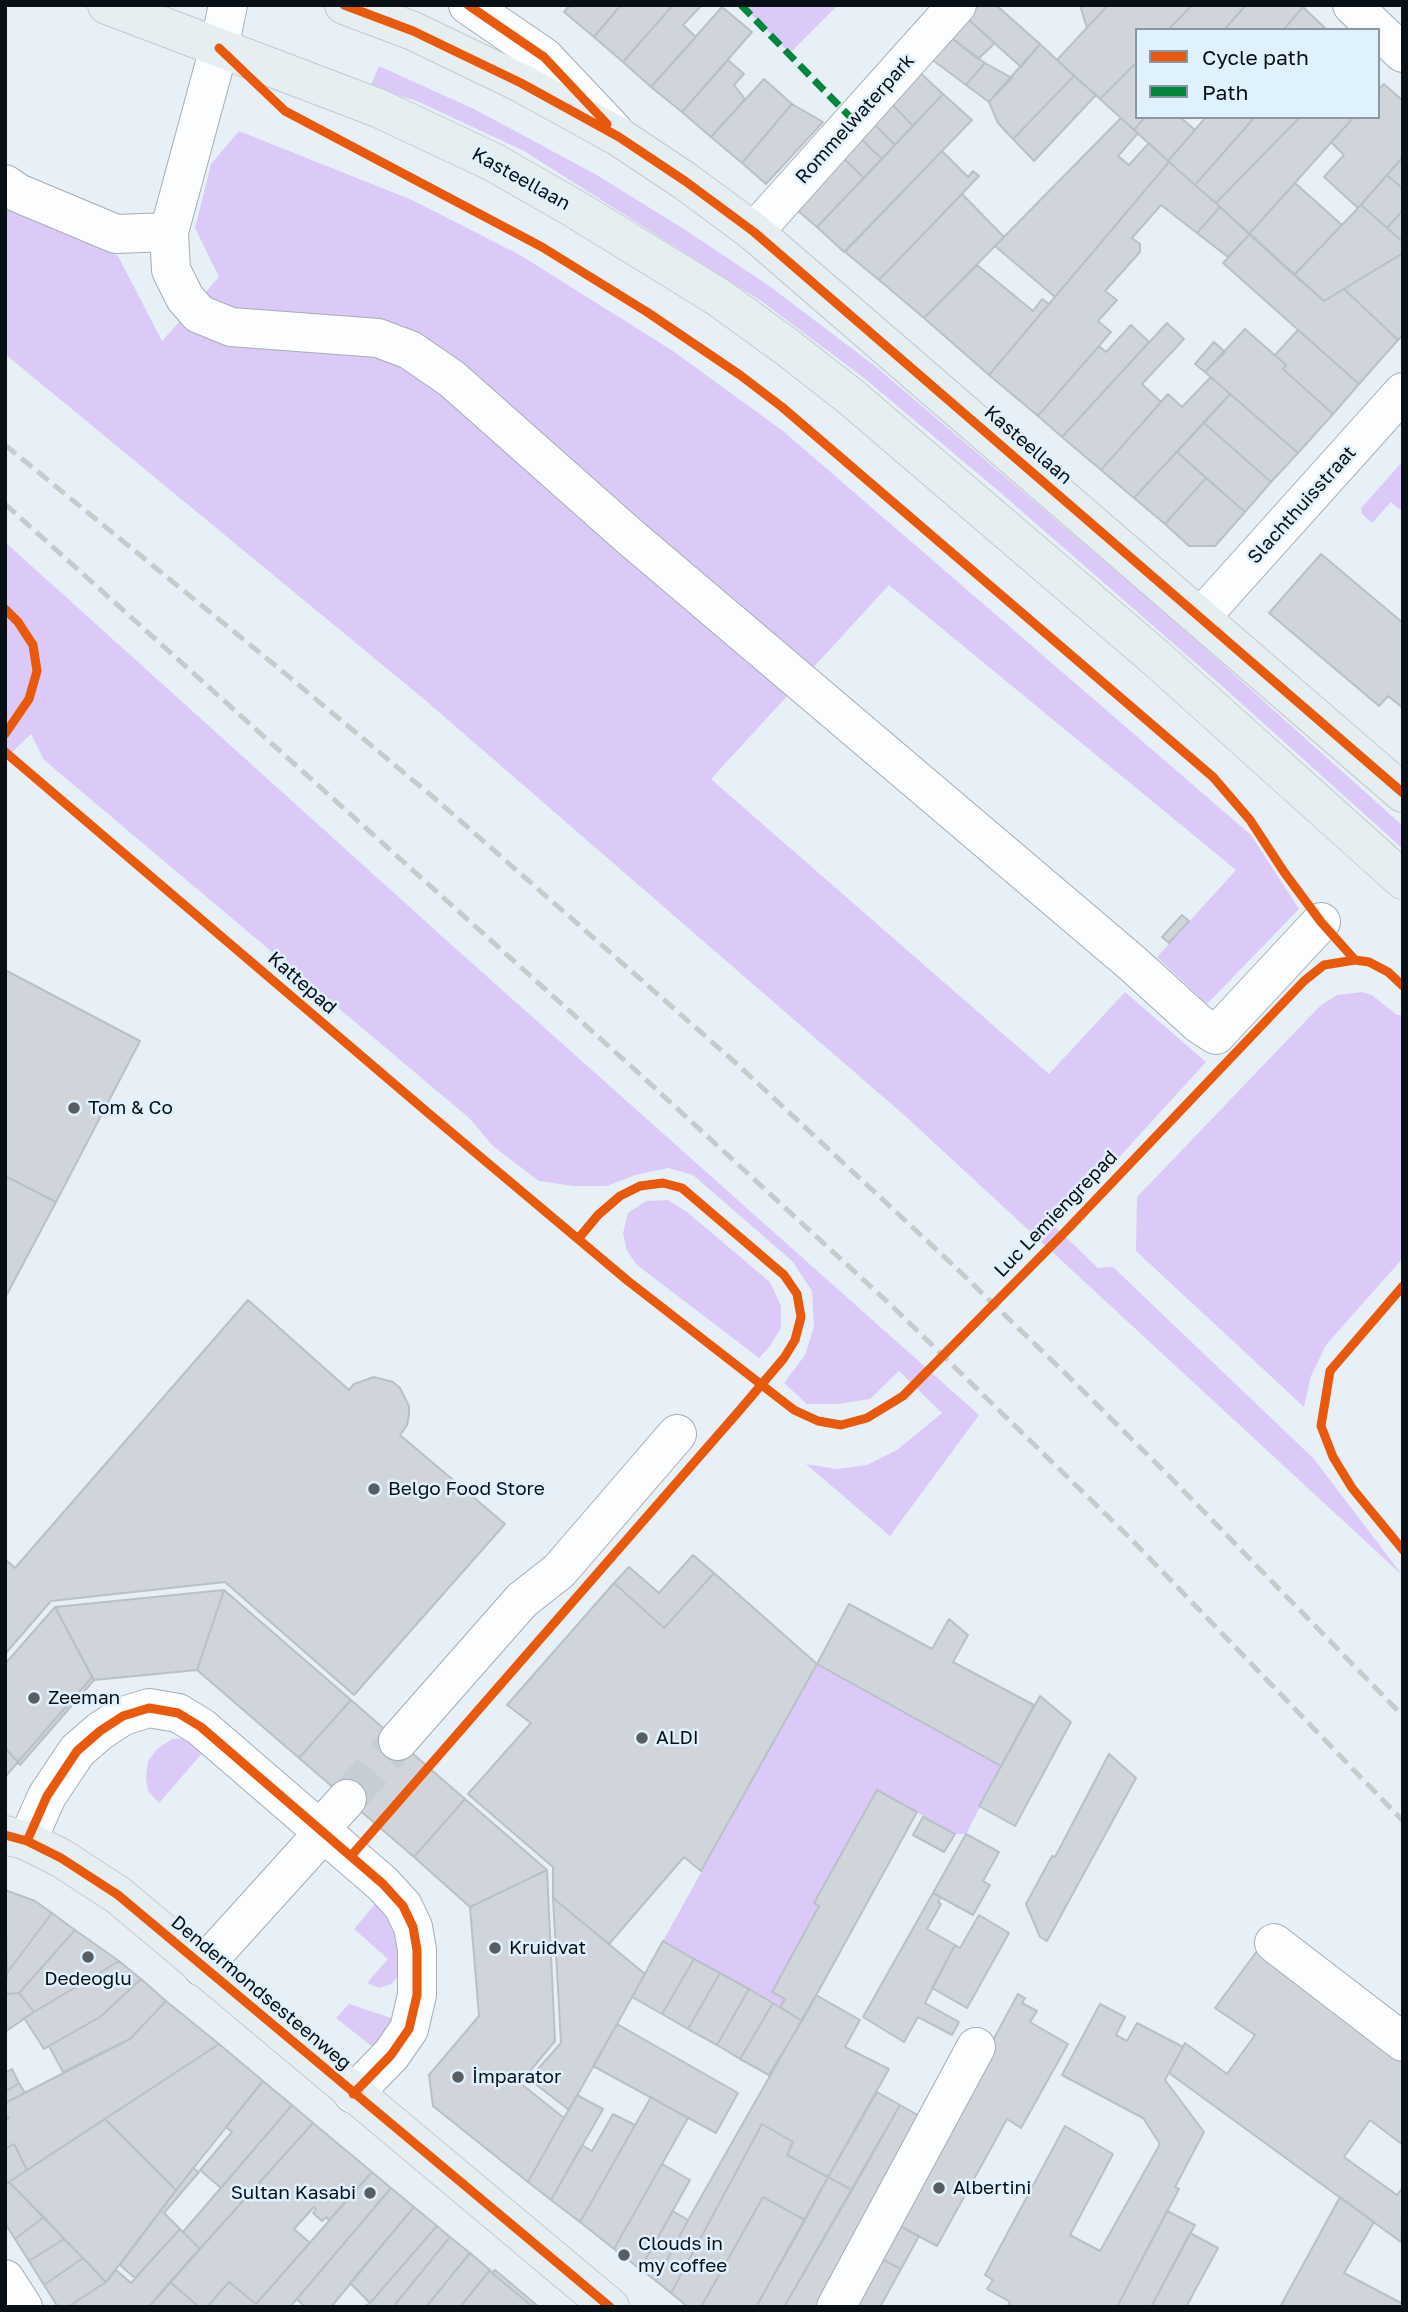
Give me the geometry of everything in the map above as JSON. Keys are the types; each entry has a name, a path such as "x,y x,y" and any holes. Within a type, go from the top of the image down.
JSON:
{"main road":[{"name":"Kasteellaan","path":"107,5 378,108 493,162 575,209 728,304 788,347 862,406 1156,658 1403,880"},
{"name":"Kasteellaan","path":"344,5 413,32 521,83 619,137 754,232 1403,793"},
{"name":"Dendermondsesteenweg","path":"16,1838 61,1858 118,1895 610,2307"}],"street":[{"path":"229,5 169,232 171,270 185,298 199,314 231,327 379,338 410,350 452,379 629,536 1132,963 1199,1024 1216,1035 1321,922"},
{"name":"Kasteellaan","path":"468,5 544,57 619,137"},
{"name":"Rommelwaterpark","path":"754,232 957,5"},
{"path":"1352,5 1376,28"},
{"path":"1380,32 1403,53"},
{"path":"5,184 18,193 116,234 169,232"},
{"name":"Slachthuisstraat","path":"1201,617 1403,392"},
{"path":"397,1741 522,1600 559,1571 677,1434"},
{"path":"16,1838 77,1751 123,1716 149,1708 178,1713 201,1727 383,1884 403,1906 413,1927 417,1950 417,1996 410,2029 391,2055 353,2094"},
{"path":"202,1967 316,1842 320,1829 346,1799"},
{"path":"1274,1943 1403,2042"},
{"path":"836,2307 976,2047"},
{"path":"5,2279 23,2307"}],"shaded area":[{"path":"742,5 838,5 790,53"},
{"path":"379,66 474,109 595,174 768,285 875,366 1172,619 1403,826 1403,849 1221,685 864,378 764,303 524,151 417,101 370,87"},
{"path":"239,131 412,200 520,255 673,351 783,431 1251,835 1299,909 1207,1004 1157,957 1236,870 889,585 711,779 1049,1074 1125,992 1206,1062 1111,1166 1103,1160 1049,1221 1098,1268 1113,1267 1314,1459 1403,1576 904,1115 425,700 5,354 5,193 118,256 162,341 219,277 195,228 211,164"},
{"path":"1403,461 1403,512 1391,502 1372,523 1362,514 1361,508"},
{"path":"5,542 979,1415 890,1536 806,1464 837,1469 867,1465 897,1450 942,1413 899,1371 870,1399 837,1404 807,1404 784,1383 805,1355 814,1327 812,1291 793,1262 693,1175 668,1168 635,1175 607,1186 573,1186 539,1181 494,1147 469,1118 44,760 31,734 5,759"},
{"path":"1362,992 1372,995 1397,1015 1403,1015 1403,1258 1326,1345 1311,1376 1304,1407 1136,1251 1137,1197 1320,1006 1337,995"},
{"path":"668,1200 687,1212 770,1282 781,1306 781,1328 759,1358 637,1265 627,1251 623,1233 628,1213 646,1201"},
{"path":"817,1664 1001,1766 966,1834 955,1834 877,1790 815,1903 819,1906 772,1991 785,1999 780,2007 663,1941"},
{"path":"188,1738 205,1750 159,1803 148,1791 148,1761 157,1749 172,1739"},
{"path":"379,1899 398,1930 400,1968 398,1977 391,1984 379,1988 367,1983 388,1959 354,1929"},
{"path":"349,2004 391,2018 393,2022 375,2049 336,2018"}],"building":[{"path":"570,5 621,5 594,37 564,12"},
{"path":"621,5 673,5 623,62 594,37"},
{"path":"673,5 701,6 683,25 696,37 651,87 623,62"},
{"path":"969,5 996,5 1040,44 1021,67 961,13"},
{"path":"1080,5 1108,5 1087,28"},
{"path":"1108,5 1192,5 1170,28 1135,28 1135,64 1100,99 1057,60"},
{"path":"1192,5 1246,5 1226,28 1170,28"},
{"path":"1246,5 1303,7 1285,28 1226,28"},
{"path":"722,7 752,32 682,112 651,87"},
{"path":"1303,7 1325,28 1285,28"},
{"path":"961,13 995,43 978,59 945,33"},
{"path":"945,33 985,63 966,85 926,55"},
{"path":"1040,44 1074,76 1013,139 998,123 989,102"},
{"path":"728,60 744,74 734,85 745,99 711,137 682,112"},
{"path":"985,63 1012,78 989,102 966,85"},
{"path":"1135,64 1135,119 1143,119 1134,130 1100,99"},
{"path":"917,70 943,94 913,126 887,99"},
{"path":"1074,76 1096,95 1034,161 1013,139"},
{"path":"764,79 792,104 742,163 711,137"},
{"path":"1384,84 1403,101 1403,157 1358,208 1324,177 1344,155 1331,142 1352,119 1380,119 1380,88"},
{"path":"943,94 972,120 844,252 817,227"},
{"path":"887,99 913,126 895,145 869,119"},
{"path":"792,104 823,122 766,184 742,163"},
{"path":"1121,118 1138,133 1118,156 1129,165 1149,143 1169,162 1055,297 995,246"},
{"path":"869,119 895,145 882,159 856,134"},
{"path":"1143,119 1182,119 1195,130 1168,161 1134,130"},
{"path":"1204,119 1253,119 1195,185 1168,161"},
{"path":"1253,119 1298,119 1216,203 1195,185"},
{"path":"1298,119 1352,119 1249,234 1216,203"},
{"path":"856,134 882,159 864,178 839,154"},
{"path":"942,151 968,177 973,171 979,176 879,280 845,252"},
{"path":"1403,157 1403,189 1387,175"},
{"path":"843,158 864,178 817,227 791,205"},
{"path":"1169,162 1220,207 1197,233 1161,205 1132,238 1140,244 1140,252 1105,291 1117,300 1098,321 1111,332 1038,416 989,375"},
{"path":"1387,175 1403,189 1403,210 1387,228 1361,205"},
{"path":"1295,183 1342,225 1294,275 1249,234"},
{"path":"962,194 1004,237 924,318 879,280"},
{"path":"1361,205 1403,242 1403,253 1324,301 1294,275"},
{"path":"1220,207 1250,234 1228,257 1197,233"},
{"path":"1403,210 1403,242 1387,228"},
{"path":"1250,234 1324,301 1344,289 1398,340 1359,384 1223,263"},
{"path":"1403,253 1403,335 1398,340 1344,289"},
{"path":"977,265 1033,311 1042,299 1049,304 989,375 924,318"},
{"path":"1167,323 1184,339 1142,384 1161,402 1101,470 1062,437"},
{"path":"1131,325 1149,342 1062,437 1038,416 1099,346 1106,352"},
{"path":"1245,329 1286,365 1283,369 1333,414 1298,453 1205,372"},
{"path":"1298,330 1359,384 1333,414 1283,369 1286,365 1275,355"},
{"path":"1214,342 1225,352 1205,372 1195,364"},
{"path":"1211,377 1230,394 1134,498 1101,470 1168,394 1182,407"},
{"path":"1230,394 1298,453 1271,482 1204,423"},
{"path":"1204,423 1271,482 1245,512 1177,452"},
{"path":"1177,452 1206,478 1165,524 1134,498"},
{"path":"1206,478 1245,512 1215,546 1189,546 1165,524"},
{"path":"1321,554 1403,623 1403,708 1388,696 1379,706 1269,613"},
{"path":"1182,915 1189,921 1169,943 1162,937"},
{"path":"5,970 140,1041 56,1202 5,1176"},
{"path":"5,1176 56,1202 5,1298"},
{"path":"248,1300 349,1390 354,1384 374,1377 393,1382 400,1388 409,1406 409,1415 407,1425 400,1435 505,1524 354,1695 225,1582 51,1601 5,1654 5,1559 15,1568"},
{"path":"693,1555 714,1573 664,1628 614,1583 629,1567 659,1593"},
{"path":"714,1573 817,1664 701,1871 684,1857 609,1944 553,1898 553,1867 468,1794 531,1723 507,1705 614,1583 664,1628"},
{"path":"224,1590 197,1670 94,1680 55,1607"},
{"path":"224,1590 351,1700 299,1758 197,1670"},
{"path":"849,1604 932,1649 949,1619 968,1635 953,1662 1034,1705 1001,1766 817,1664"},
{"path":"55,1607 92,1677 18,1762 5,1748 5,1664"},
{"path":"92,1677 94,1680 20,1765 18,1762"},
{"path":"1040,1696 1071,1722 1015,1826 979,1806"},
{"path":"351,1700 465,1799 414,1857 299,1758"},
{"path":"5,1748 18,1762 5,1777"},
{"path":"1109,1754 1136,1778 1047,1941 1040,1937 1026,1904 1052,1856 1055,1857"},
{"path":"877,1790 917,1812 802,2021 780,2007 785,1999 772,1992 819,1906 814,1903"},
{"path":"465,1799 547,1870 470,1907 414,1857"},
{"path":"923,1817 955,1834 944,1852 913,1835"},
{"path":"966,1834 999,1852 983,1881 990,1885 973,1915 933,1893"},
{"path":"547,1870 555,2041 520,2083 564,2118 528,2182 433,2106 429,2075 479,2016 470,1907"},
{"path":"5,1890 35,1901 52,1913 7,1973"},
{"path":"933,1893 941,1897 938,1902 941,1904 927,1929 955,1945 925,2003 959,2022 952,2035 918,2017 904,2042 863,2017"},
{"path":"553,1898 645,1974 569,2110 529,2079 561,2043"},
{"path":"52,1913 75,1930 19,1993 5,1994 7,1973"},
{"path":"979,1915 1009,1933 967,2008 932,1988 955,1945 960,1948"},
{"path":"75,1930 119,1961 34,2012 19,1993"},
{"path":"663,1941 694,1959 662,2014 632,1997"},
{"path":"1257,1951 1403,2058 1403,2145 1370,2120 1344,2157 1397,2195 1403,2187 1401,2242 1169,2073 1185,2043 1227,2074 1255,2035 1215,2008"},
{"path":"694,1959 720,1973 688,2029 662,2014"},
{"path":"119,1961 141,1979 100,2017 44,2049 24,2018"},
{"path":"720,1973 749,1989 717,2045 688,2029"},
{"path":"141,1979 166,2001 130,2039 63,2072 49,2046 100,2017"},
{"path":"749,1989 773,2003 740,2059 717,2045"},
{"path":"19,1993 34,2012 5,2032 5,1994"},
{"path":"1018,1994 1025,1998 1022,2003 1037,2011 1030,2022 1068,2044 1021,2128 1007,2119 937,2246 894,2223"},
{"path":"816,1995 860,2020 845,2047 889,2069 828,2177 787,2155 793,2142 762,2124 671,2293 656,2281"},
{"path":"166,2001 219,2044 27,2170 14,2144 5,2149 5,2120 9,2118 5,2113 5,2103 130,2039"},
{"path":"773,2003 802,2021 769,2075 740,2059"},
{"path":"1100,2004 1125,2017 1116,2035 1127,2041 1137,2023 1183,2047 1165,2080 1204,2132 1175,2187 1179,2189 1117,2307 1007,2307 1010,2302 987,2289 993,2280 985,2275 1065,2126 1113,2154 1070,2235 1100,2251 1160,2144 1143,2118 1062,2075"},
{"path":"617,2024 738,2093 716,2133 593,2066"},
{"path":"219,2044 263,2081 176,2190 105,2119"},
{"path":"12,2069 19,2083 5,2092 5,2073"},
{"path":"263,2081 292,2105 221,2188 200,2170 232,2132 226,2127"},
{"path":"19,2083 25,2093 5,2103 5,2092"},
{"path":"877,2092 900,2105 852,2190 828,2177"},
{"path":"577,2095 603,2109 551,2200 528,2182"},
{"path":"651,2097 688,2118 614,2249 580,2222"},
{"path":"292,2105 313,2123 200,2249 183,2232"},
{"path":"900,2105 928,2121 827,2307 784,2307"},
{"path":"613,2114 635,2125 580,2222 551,2200 582,2145 592,2151"},
{"path":"105,2119 176,2190 106,2282 9,2182"},
{"path":"313,2123 372,2172 329,2220 326,2217 322,2221 313,2213 316,2209 314,2207 294,2229 310,2243 256,2304 229,2282 207,2307 199,2307 170,2282"},
{"path":"762,2124 793,2142 787,2155 828,2177 805,2220 763,2197 701,2307 688,2307 671,2293"},
{"path":"14,2144 27,2170 5,2185 5,2149"},
{"path":"662,2164 690,2180 640,2269 614,2249"},
{"path":"193,2168 199,2172 164,2213 180,2229 135,2278 120,2265"},
{"path":"372,2172 391,2188 290,2307 207,2307 229,2282 256,2304"},
{"path":"828,2177 852,2190 784,2307 756,2307"},
{"path":"9,2182 44,2217 15,2239 5,2223 5,2185"},
{"path":"391,2188 414,2207 331,2307 305,2307 297,2299"},
{"path":"763,2197 805,2220 756,2307 701,2307"},
{"path":"1340,2197 1374,2222 1344,2273 1403,2304 1403,2307 1280,2307"},
{"path":"414,2207 437,2226 370,2303 350,2283"},
{"path":"673,2211 688,2220 656,2281 640,2269"},
{"path":"1167,2211 1195,2225 1151,2307 1117,2307"},
{"path":"44,2217 64,2239 29,2261 15,2239"},
{"path":"894,2223 919,2236 901,2269 876,2256"},
{"path":"437,2226 450,2237 393,2307 363,2307 370,2303"},
{"path":"180,2229 200,2249 149,2307 68,2307 106,2282 116,2270 131,2283"},
{"path":"1190,2233 1218,2248 1186,2307 1151,2307"},
{"path":"450,2237 470,2253 426,2307 393,2307"},
{"path":"64,2239 83,2258 44,2285 29,2261"},
{"path":"470,2253 490,2270 460,2307 426,2307"},
{"path":"876,2256 901,2269 880,2307 848,2307"},
{"path":"83,2258 106,2282 68,2307 58,2307 44,2285"},
{"path":"490,2270 492,2273 533,2307 460,2307"},
{"path":"495,2270 539,2307 533,2307 492,2273"},
{"path":"170,2282 199,2307 149,2307"}],"tunnel":[{"path":"347,1799 398,1741"}],"railway":[{"path":"5,445 439,802 737,1064 1067,1375 1403,1716"},
{"path":"5,504 633,1068 893,1307 1129,1537 1403,1821"}],"marked path":[{"path":"741,5 854,121"}],"cycle path":[{"path":"344,5 413,31 521,83 619,137 754,232 1403,793"},
{"path":"468,5 544,57 607,124"},
{"path":"219,48 285,111 542,247 647,312 782,407 1213,777 1250,820 1321,922 1355,960"},
{"path":"5,609 18,622 33,645 37,671 29,699 5,734"},
{"name":"Kattepad","path":"5,752 628,1281 794,1410 818,1421 841,1425 867,1418 903,1396 1063,1234 1304,981 1324,965 1355,960 1369,962 1388,972 1403,986"},
{"path":"351,1856 739,1411 784,1358 795,1340 801,1317 797,1294 784,1275 682,1188 663,1183 640,1186 620,1196 598,1215 578,1239"},
{"path":"1403,1286 1330,1371 1321,1426 1333,1457 1352,1488 1403,1550"},
{"path":"27,1841 47,1796 77,1751 100,1731 123,1716 149,1708 178,1713 201,1727 383,1884 403,1906 413,1927 417,1950 417,1995 409,2029 391,2055 353,2094"},
{"path":"5,1835 27,1841 61,1858 118,1895 610,2307"}],"place":[{"name":"Tom & Co","path":"74,1108"},
{"name":"Belgo Food Store","path":"374,1489"},
{"name":"Zeeman","path":"34,1698"},
{"name":"ALDI","path":"642,1738"},
{"name":"Kruidvat","path":"495,1948"},
{"name":"Dedeoglu","path":"88,1957"},
{"name":"İmparator","path":"458,2077"},
{"name":"Albertini","path":"939,2188"},
{"name":"Sultan Kasabi","path":"370,2193"},
{"name":"Clouds in my coffee","path":"624,2255"}]}
